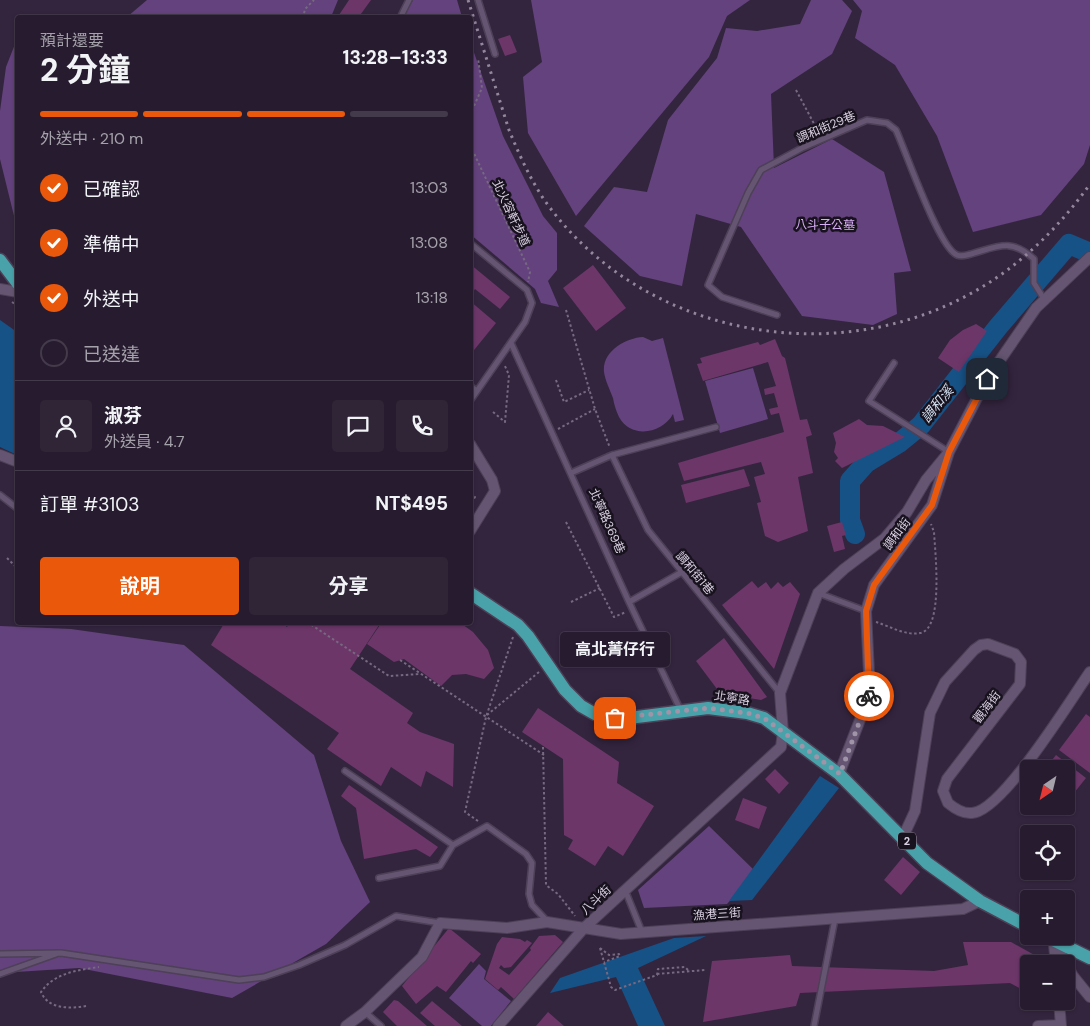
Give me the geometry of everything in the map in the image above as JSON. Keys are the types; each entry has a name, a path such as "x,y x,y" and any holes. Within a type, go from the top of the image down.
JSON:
{"main road":[{"path":"0,260 15,280"},
{"name":"北寧路","path":"473,595 518,625 528,636 573,700 590,711 602,716 621,719 680,709 708,708 747,713 764,718 840,774 927,863 980,901 1020,922"},
{"path":"1063,945 1090,958"}],"street":[{"name":"調和街","path":"840,774 870,694 866,615 874,585 932,505 949,452 987,379 1015,336 1044,299 1090,257"},
{"path":"0,289 15,292"},
{"path":"473,449 492,480 495,491 473,526"},
{"name":"調和街","path":"783,732 780,693 818,593 844,569 885,538 908,512 926,480 949,452"},
{"path":"0,455 15,461"},
{"name":"觀海街","path":"903,837 915,811 933,702 945,682 974,650 981,645 988,644 1006,650 1015,654 1021,662 1022,671 1020,684 947,780 943,791 948,803 962,812 972,813 986,808 1008,788 1090,672"},
{"name":"八斗街","path":"440,923 507,928 547,922 584,928 781,747 783,732"},
{"name":"漁港三街","path":"584,928 620,934 642,933 963,909 980,901"},
{"path":"346,1026 364,1012 422,957 440,923"},
{"path":"498,1026 584,928"},
{"path":"1054,945 1073,976 1090,997"},
{"path":"1038,1026 1061,1025 1060,1010"}],"lane":[{"path":"402,15 409,0"},
{"path":"478,0 495,54"},
{"name":"調和街29巷","path":"777,315 722,298 708,285 748,193 761,170 822,139 867,120 887,123 896,130 938,232 950,252 962,256 1003,245 1021,248 1034,259 1034,283 1044,299"},
{"path":"473,245 527,290 530,296 531,310 511,343 473,397"},
{"name":"北寧路369巷","path":"511,343 680,709"},
{"path":"894,363 870,401 949,452"},
{"path":"473,388 477,391"},
{"path":"571,473 612,455 716,427"},
{"name":"調和街1巷","path":"612,455 648,530 780,693"},
{"path":"0,495 15,507"},
{"path":"629,602 682,572"},
{"path":"818,593 866,615"},
{"path":"345,771 453,845"},
{"path":"379,878 440,866 453,845 486,826 526,854 532,863 529,894 532,905 547,922"},
{"path":"625,890 642,933"},
{"path":"0,954 61,953 239,980 264,977 300,965 345,945 396,916 440,923"},
{"path":"814,1026 835,918"},
{"path":"0,974 61,953"},
{"path":"364,1012 381,1026"}],"path":[{"path":"304,15 305,9 314,0"},
{"path":"473,108 482,88 478,58"},
{"path":"796,90 822,139"},
{"name":"北火容軒步道","path":"473,151 530,272 527,290"},
{"path":"566,310 595,409 612,455"},
{"path":"493,412 505,422 509,375 501,357"},
{"path":"556,380 564,402 589,390"},
{"path":"551,432 595,409"},
{"path":"866,615 912,634 922,634 927,630 935,615 936,572 934,532 927,513"},
{"path":"566,522 614,616 633,610"},
{"path":"7,558 15,566"},
{"path":"571,602 600,588"},
{"path":"311,625 389,676 420,674"},
{"path":"486,826 465,812 486,717 518,625"},
{"path":"400,660 544,755"},
{"path":"486,717 548,665"},
{"path":"544,746 546,885 558,894 584,928"},
{"path":"604,962 620,956 619,954 609,955 600,948 611,987 615,990 657,975 688,970 704,970"},
{"path":"86,1006 76,1008 56,1006 48,1003 41,992 52,980 78,970 98,968 115,961"},
{"path":"657,975 658,969 686,967 688,970"}],"green space":[{"path":"147,0 338,0 332,15 129,15"},
{"path":"413,0 457,0 461,15 404,15"},
{"path":"531,0 750,0 727,16 709,57 576,216 528,133 523,77 542,62"},
{"name":"八斗子公墓","path":"811,0 842,0 852,11 832,54 771,94 774,168 832,139 884,172 911,271 894,273 897,314 873,325 802,316 741,227 696,214 682,286 640,276 584,226 614,187 647,192 668,120 717,58 726,28 757,31 800,24"},
{"path":"853,0 1090,0 1090,145 1084,164 1041,215 973,232 937,136 895,65 855,38 862,11"},
{"path":"15,44 15,220 0,159 0,111 6,67"},
{"path":"473,50 503,136 543,216 557,233 557,270 548,281 559,307 541,303 535,289 473,237"},
{"path":"643,337 652,341 663,338 684,420 675,422 673,414 668,421 654,430 638,431 624,424 619,417 606,382 604,365 616,347 629,340"},
{"path":"753,368 768,419 720,433 705,381"},
{"path":"0,626 71,629 184,645 314,755 341,841 370,902 326,944 232,998 79,968 0,973"},
{"path":"709,826 756,872 727,904 644,908 638,890"},
{"path":"479,964 486,971 484,979 511,1001 491,1026 482,1026 449,998"}],"water":[{"path":"0,320 15,331 15,454 0,447"},
{"path":"820,776 839,788 752,900 729,901"},
{"path":"706,936 638,968 665,1026 638,1026 616,977 550,993 560,978 674,938"}],"building":[{"path":"349,0 371,0 360,15 339,15"},
{"path":"510,35 517,52 505,56 498,39"},
{"path":"593,265 626,308 596,331 563,288"},
{"path":"473,266 510,297 500,309 475,289 473,292"},
{"path":"473,304 496,323 473,351 473,325"},
{"path":"976,324 987,331 959,372 938,358 950,340 963,330"},
{"path":"775,339 782,356 785,358 800,420 807,419 812,435 806,437 813,473 798,477 808,531 778,542 765,536 757,503 761,502 754,477 765,474 761,462 684,481 678,463 784,432 779,413 771,415 769,409 778,407 774,393 765,395 764,389 776,386 768,362 703,381 697,364 702,363 700,358 758,342 760,345"},
{"path":"859,419 867,425 883,426 905,437 842,468 835,461 838,458 834,452 836,443 833,433"},
{"path":"744,469 750,486 686,503 681,485"},
{"path":"842,522 846,535 842,536 845,549 834,552 827,526"},
{"path":"752,581 758,588 766,582 771,589 778,582 783,587 790,582 800,594 774,669 722,605"},
{"path":"223,625 285,625 287,627 288,625 379,625 350,669 413,713 407,723 420,732 454,744 453,787 426,771 421,787 391,767 381,786 327,749 339,733 211,645"},
{"path":"380,625 463,625 473,632 488,650 494,668 484,679 466,674 452,675 441,686 404,659 394,662 367,644"},
{"path":"724,638 767,697 761,700 720,693 696,661"},
{"path":"538,708 619,762 617,783 654,806 623,856 608,846 595,866 568,849 573,840 564,835 563,759 522,732"},
{"path":"1086,714 1090,717 1090,773 1075,760 1059,750"},
{"path":"1056,755 1063,760 1052,760"},
{"path":"775,769 789,783 779,794 765,779"},
{"path":"1075,770 1086,778 1075,792"},
{"path":"349,785 438,847 430,857 416,849 364,859 356,808 341,796"},
{"path":"743,798 767,807 759,829 735,820"},
{"path":"903,857 920,872 901,895 884,880"},
{"path":"449,928 481,954 473,963 471,961 446,992 437,986 416,1004 402,986"},
{"path":"555,935 563,942 514,999 501,987 498,990 485,979 497,944 502,937 520,939 525,942 527,940 532,943 511,967 504,968 501,965 499,968 509,975 531,950 530,948 539,936"},
{"path":"963,942 1011,942 1034,955 1020,955 1020,988 1010,983 800,993 796,1006 703,1022 712,961 790,955 792,966 934,971 968,965"},
{"path":"394,1000 398,1001 427,1026 397,1026 383,1012"},
{"path":"432,1001 462,1026 435,1026 420,1013"},
{"path":"548,1012 564,1026 536,1026"}],"waterway":[{"name":"調和溪","path":"855,534 850,520 850,481 866,463 899,443 921,425 998,327 1069,244 1090,253"}],"railway":[{"path":"468,0 473,15"},
{"path":"473,16 509,130 530,175 545,201 584,246 631,282 683,309 739,326 797,333 856,331 913,318 968,295 1003,273 1050,232 1078,201 1090,184"}],"way so far":[{"path":"615,718 621,719 680,709 708,708 747,713 764,718 840,774 869,696"}],"place":[{"name":"高北菁仔行","path":"615,718"}],"route":[{"path":"869,696 866,611 874,585 932,505 949,452 987,379"}]}
